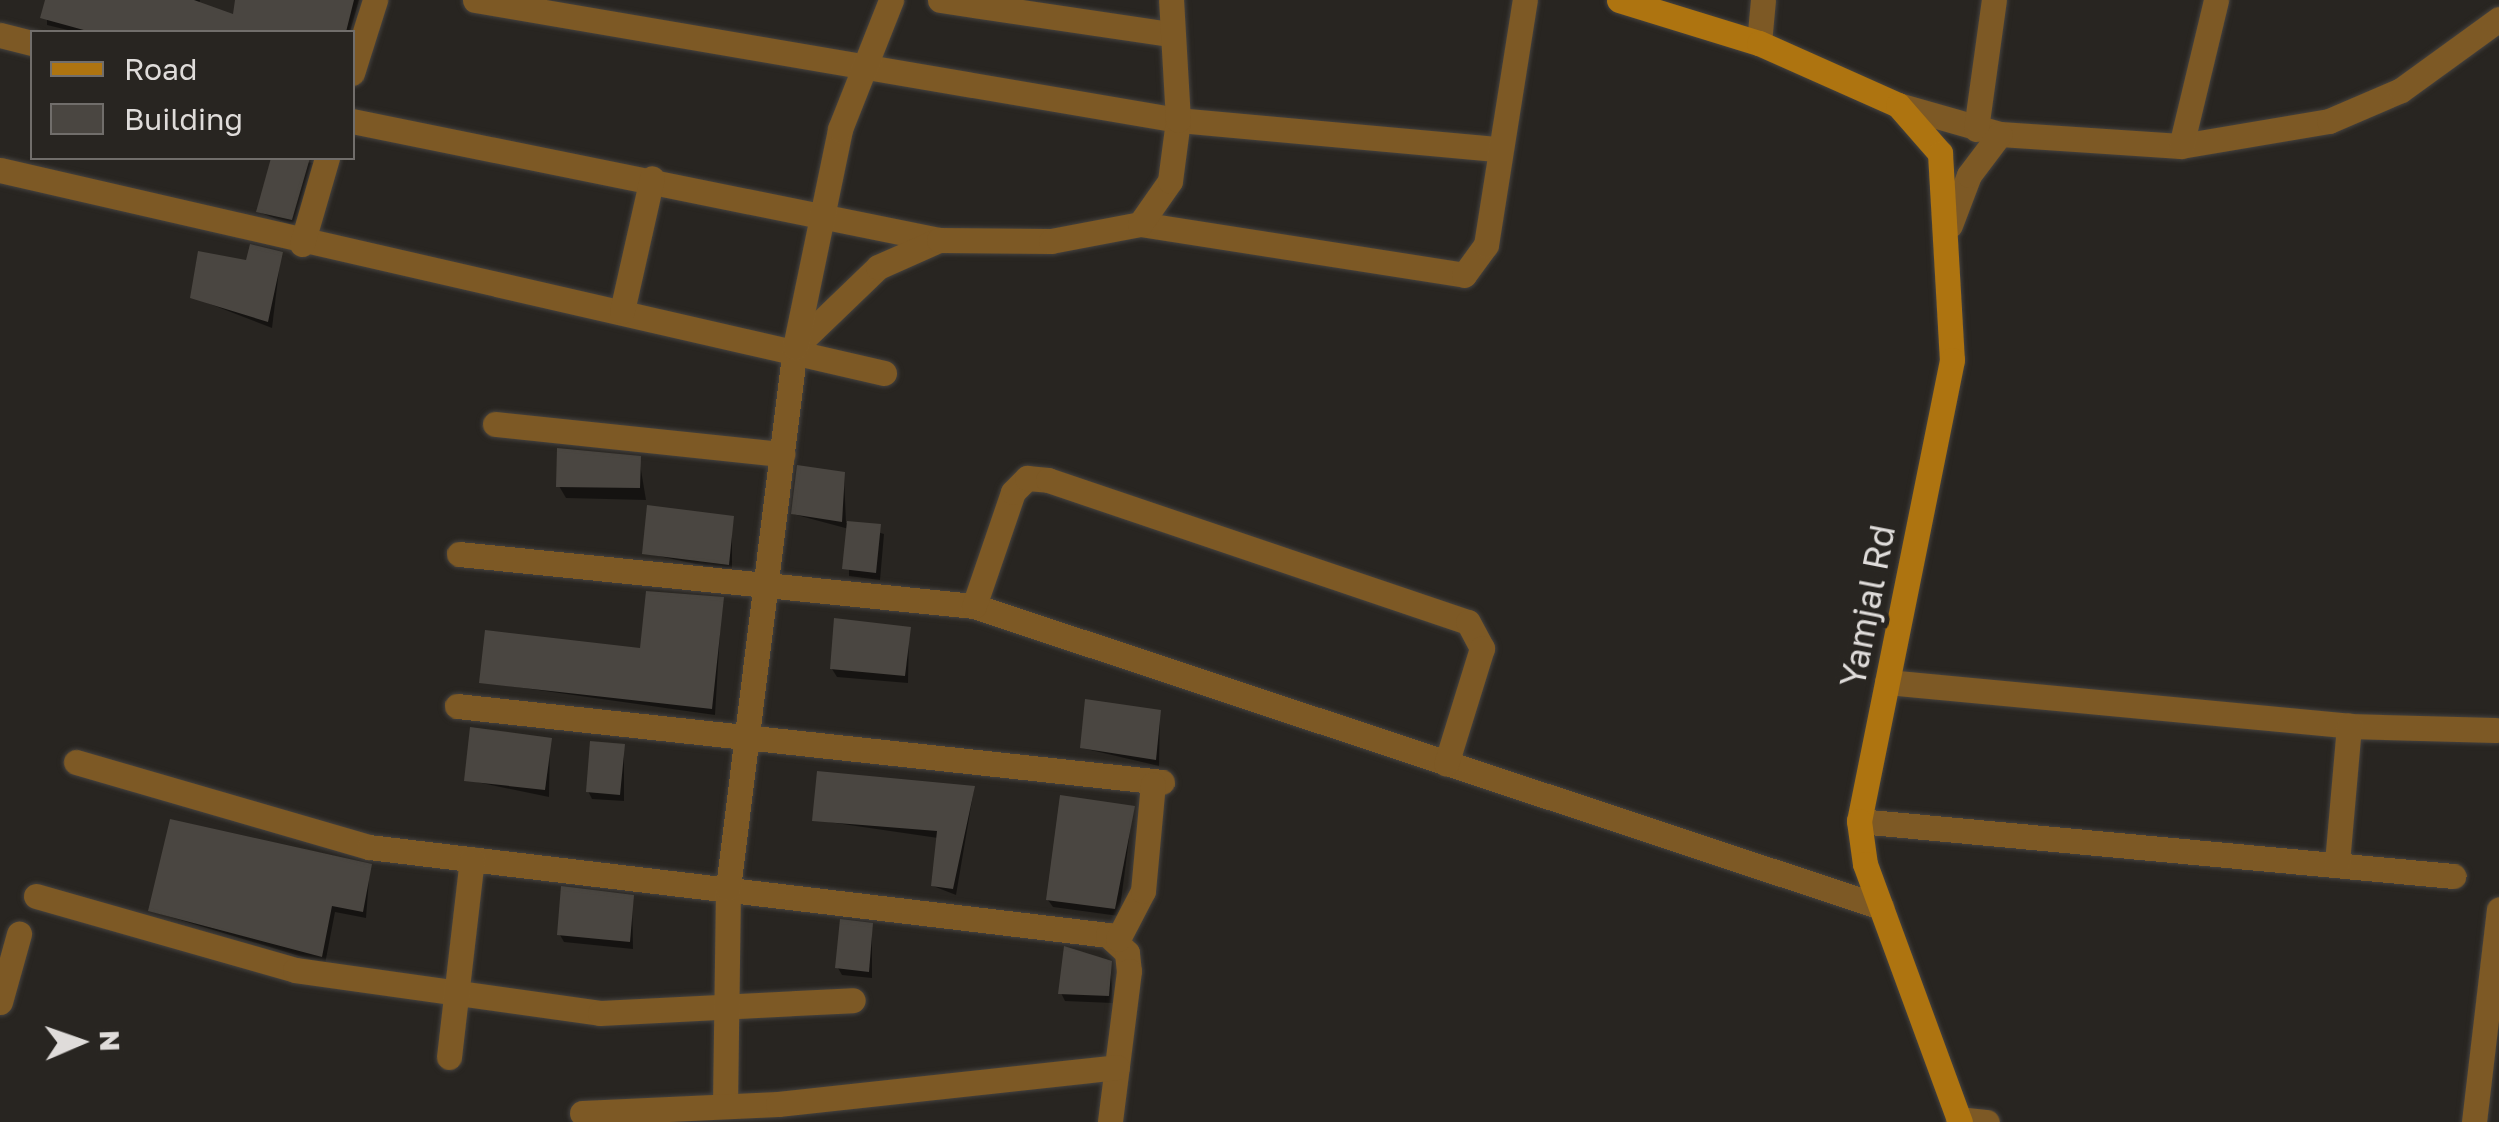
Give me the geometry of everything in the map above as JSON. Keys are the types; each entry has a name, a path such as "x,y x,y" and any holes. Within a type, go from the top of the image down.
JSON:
{"main road":[{"path":"1618,0 1759,43 1898,105"},
{"name":"Yamjal Rd","path":"1898,105 1940,153 1950,225 1952,360 1859,821 1881,906 1959,1120"}],"street":[{"path":"355,63 375,0"},
{"path":"475,0 859,62 1178,120 1495,149"},
{"path":"725,1105 728,888 796,346 859,62 891,0"},
{"path":"940,0 1032,7 1171,34"},
{"path":"1140,224 1170,181 1178,120 1171,0"},
{"path":"355,122 652,178 939,240 1051,241 1140,224 1464,275 1486,245 1495,149 1525,0"},
{"path":"1759,43 1763,0"},
{"path":"1950,225 1988,132 1994,0"},
{"path":"2181,146 2216,0"},
{"path":"1898,105 1988,132 2181,146 2329,121 2401,90 2499,19"},
{"path":"0,35 30,42"},
{"path":"302,244 326,160"},
{"path":"0,170 302,244 796,346 884,373"},
{"path":"622,311 652,178"},
{"path":"796,346 878,267 939,240"},
{"path":"495,424 782,454"},
{"path":"974,606 1013,492 1028,478 1048,480 1468,622 1482,648 1446,764"},
{"path":"459,554 974,606 1881,906"},
{"path":"1887,682 2349,726 2495,730"},
{"path":"457,706 1158,783 1143,891 1118,939 1129,970 1110,1122"},
{"path":"2337,864 2349,726"},
{"path":"76,762 369,846 1118,939"},
{"path":"1859,821 2452,876"},
{"path":"449,1057 472,860"},
{"path":"36,896 296,970 600,1013 853,1000"},
{"path":"2474,1122 2491,1038 2499,910"},
{"path":"0,1002 19,934"},
{"path":"582,1113 725,1105 1117,1067"},
{"path":"1959,1120 1986,1122"}],"building":[{"path":"45,0 194,0 233,14 235,0 354,0 346,30 84,30 40,18"},
{"path":"270,160 309,160 292,220 256,212"},
{"path":"250,244 283,252 268,322 190,298 198,251 246,260"},
{"path":"557,448 641,456 640,488 556,487"},
{"path":"797,465 845,472 842,522 791,514"},
{"path":"647,505 734,516 729,565 642,554"},
{"path":"847,521 881,524 876,573 842,569"},
{"path":"646,591 724,597 712,709 479,683 485,630 640,648"},
{"path":"834,618 911,627 905,676 830,669"},
{"path":"1085,699 1161,710 1156,760 1080,748"},
{"path":"470,727 552,738 545,790 464,781"},
{"path":"590,741 625,744 620,795 586,792"},
{"path":"817,771 975,786 953,889 931,886 937,831 812,821"},
{"path":"1060,795 1135,806 1115,909 1046,900"},
{"path":"170,819 372,864 363,912 332,906 322,957 148,911"},
{"path":"561,886 634,895 630,942 557,935"},
{"path":"840,919 873,923 869,972 835,968"},
{"path":"1064,946 1112,961 1109,996 1058,994"}]}
